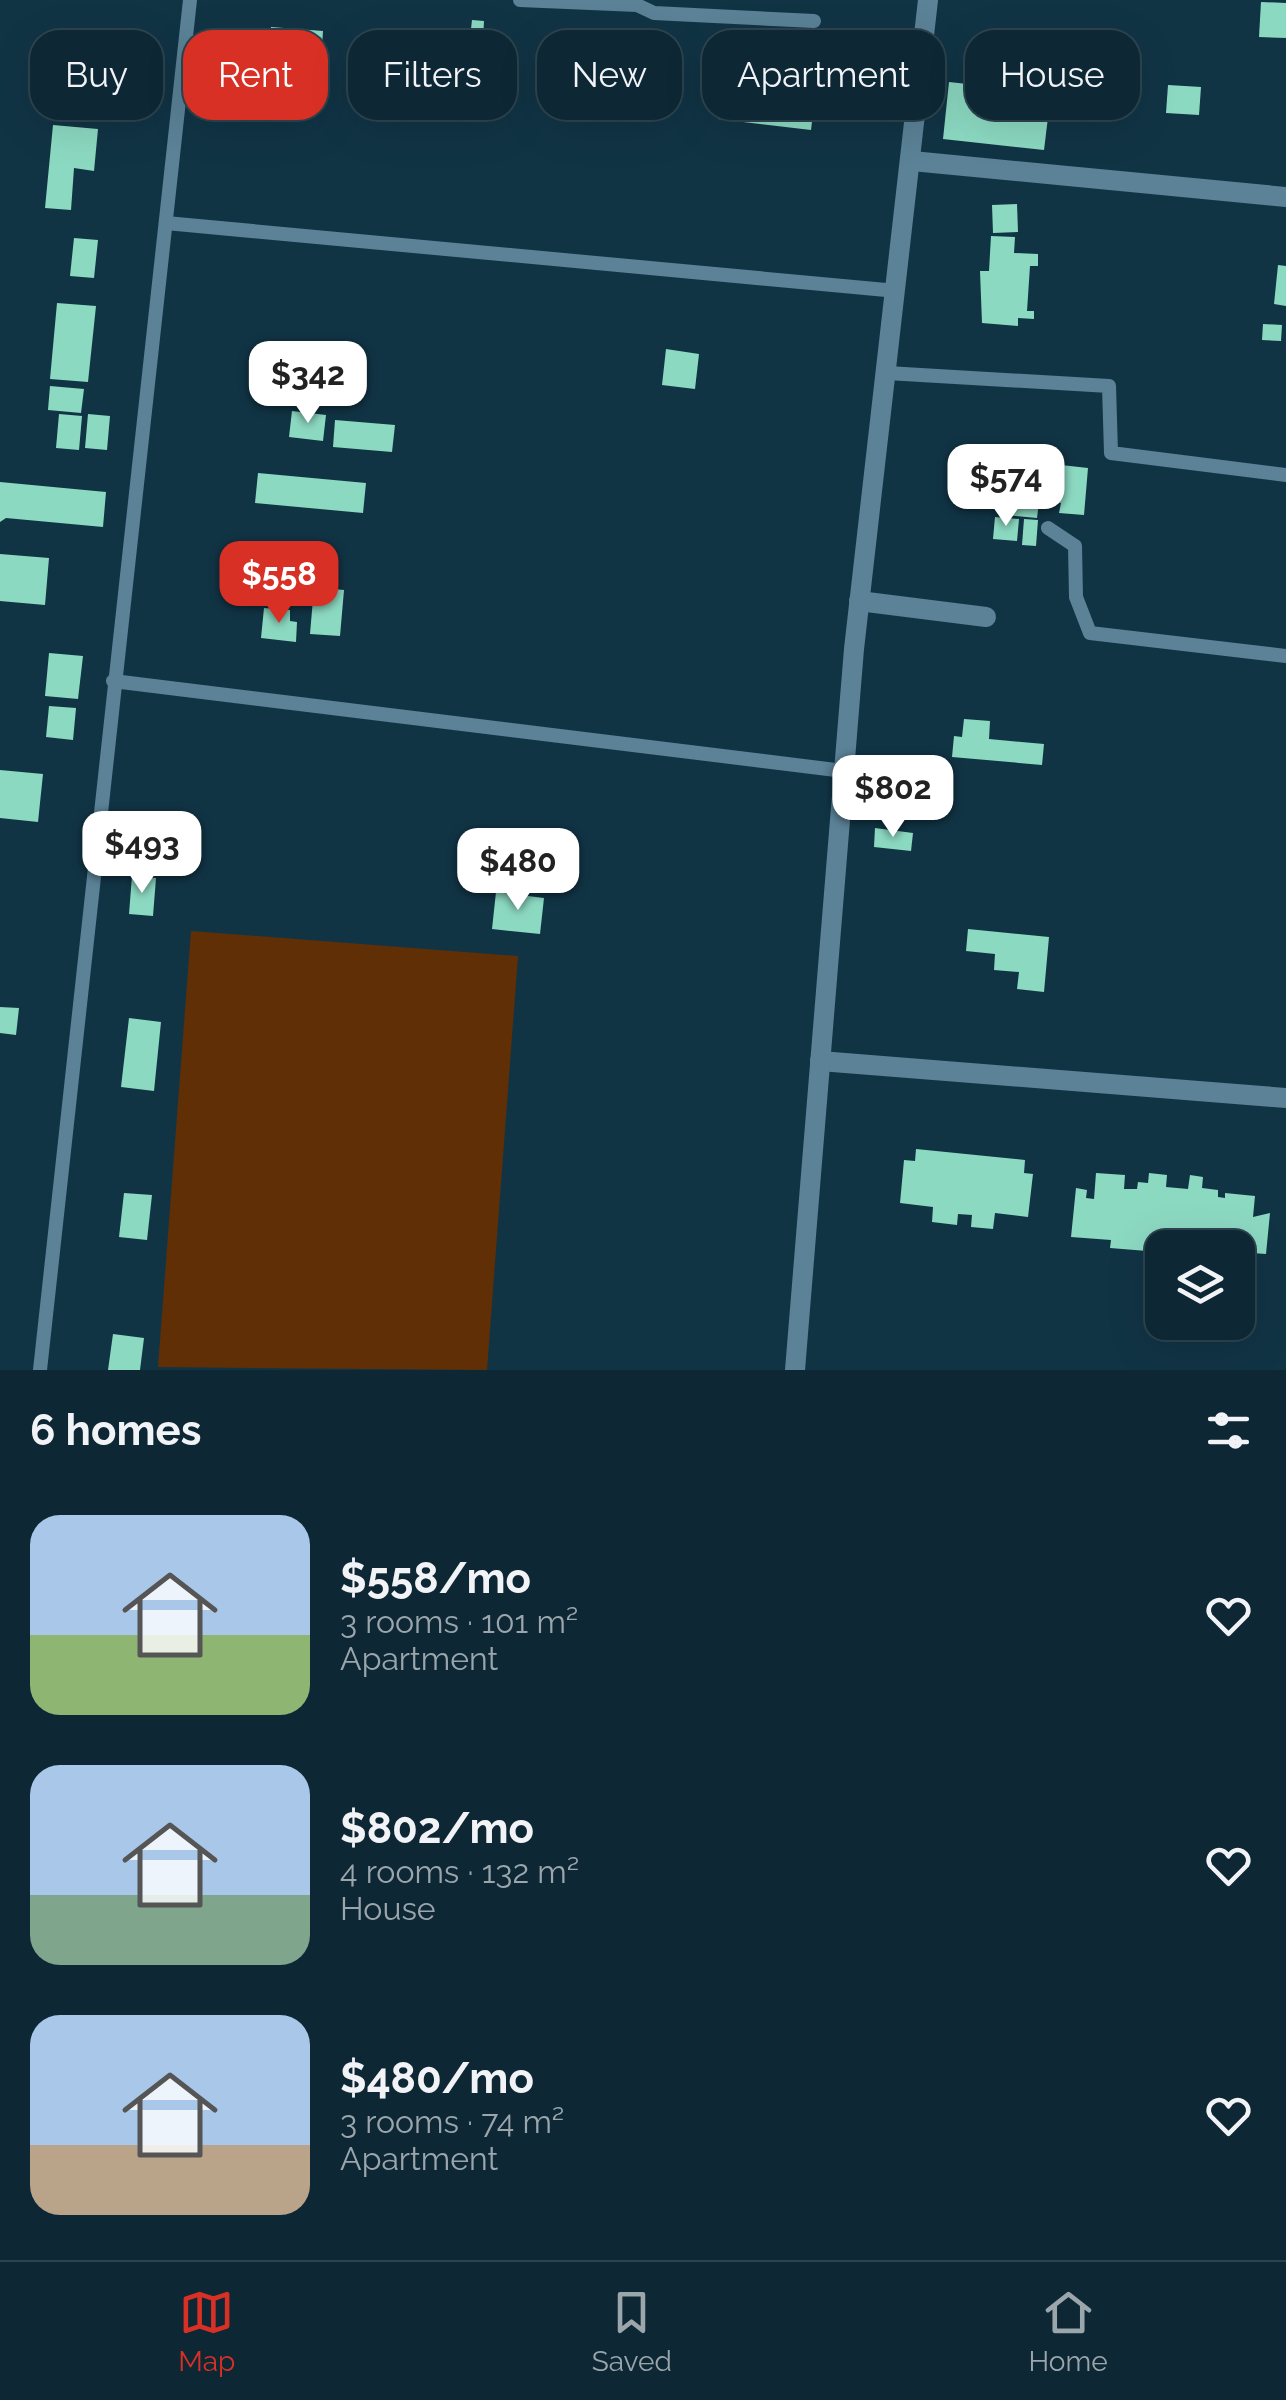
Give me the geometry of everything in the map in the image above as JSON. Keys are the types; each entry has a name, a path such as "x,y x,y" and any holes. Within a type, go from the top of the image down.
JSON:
{"street":[{"path":"795,1370 859,601 928,0"},
{"path":"912,161 1286,197"},
{"path":"859,601 986,617"},
{"path":"820,1061 1286,1098"}],"lane":[{"path":"40,1370 190,0"},
{"path":"520,0 638,4 654,13 814,21"},
{"path":"166,223 896,290"},
{"path":"887,373 1109,386 1111,453 1286,475"},
{"path":"1048,528 1075,546 1076,597 1090,633 1286,656"},
{"path":"113,681 844,771"}],"shaded area":[{"path":"191,931 518,956 487,1370 158,1367"}],"building":[{"path":"1261,2 1286,3 1286,38 1259,37"},
{"path":"472,20 484,21 484,30 471,30"},
{"path":"949,82 965,84 965,120 1048,120 1044,150 943,139"},
{"path":"1168,85 1201,87 1199,115 1166,113"},
{"path":"726,120 812,120 811,130"},
{"path":"53,125 98,129 94,171 74,168 71,210 45,208"},
{"path":"1017,204 1018,232 993,233 992,205"},
{"path":"991,236 1015,237 1014,253 1038,254 1038,266 1030,266 1027,311 1034,311 1034,319 1018,318 1018,326 982,323 980,271 989,271"},
{"path":"74,238 98,240 94,278 70,276"},
{"path":"1278,265 1286,266 1286,306 1274,304"},
{"path":"57,303 96,306 88,382 50,379"},
{"path":"1263,324 1282,325 1281,341 1262,340"},
{"path":"666,349 699,354 695,389 662,385"},
{"path":"50,386 84,389 81,413 48,410"},
{"path":"292,411 326,415 323,441 289,437"},
{"path":"59,414 82,416 79,450 56,448"},
{"path":"88,414 110,416 107,450 85,448"},
{"path":"335,420 395,425 392,452 333,447"},
{"path":"959,455 1003,460 1002,473 1051,478 1052,464 1088,468 1084,515 1059,513 1061,503 1039,502 1037,518 1004,515 1006,498 985,496 984,506 955,503"},
{"path":"258,473 366,483 363,513 255,503"},
{"path":"0,482 106,492 103,527 6,518 0,522"},
{"path":"995,517 1019,519 1017,541 993,539"},
{"path":"1024,519 1038,520 1036,546 1022,545"},
{"path":"0,554 49,558 45,605 0,601"},
{"path":"314,587 344,590 340,636 310,634"},
{"path":"264,608 290,610 290,621 297,622 296,642 261,638"},
{"path":"49,653 83,656 78,699 45,696"},
{"path":"49,706 76,708 73,740 46,737"},
{"path":"964,719 990,721 989,739 1044,744 1042,765 952,757 954,736 962,737"},
{"path":"0,770 43,774 38,822 0,818"},
{"path":"875,828 913,833 911,851 874,847"},
{"path":"132,876 156,878 153,916 129,914"},
{"path":"496,892 544,898 540,934 492,929"},
{"path":"968,929 1049,937 1044,992 1017,989 1019,972 994,970 995,954 966,951"},
{"path":"0,1007 19,1008 16,1035 0,1033"},
{"path":"129,1018 161,1022 154,1091 121,1087"},
{"path":"916,1149 1025,1160 1024,1173 1033,1174 1028,1217 995,1213 993,1229 971,1227 972,1215 958,1214 957,1225 932,1222 933,1207 900,1203 904,1160 915,1161"},
{"path":"1096,1173 1125,1175 1124,1189 1137,1189 1138,1182 1148,1183 1149,1173 1167,1175 1166,1187 1188,1189 1190,1175 1203,1177 1202,1188 1218,1190 1218,1197 1225,1198 1225,1193 1255,1196 1253,1217 1270,1213 1266,1254 1255,1253 1255,1230 1145,1230 1145,1251 1110,1248 1111,1240 1071,1237 1076,1188 1087,1190 1086,1198 1094,1199"},
{"path":"124,1193 152,1195 147,1240 119,1237"},
{"path":"113,1334 144,1338 140,1370 108,1370"}]}
